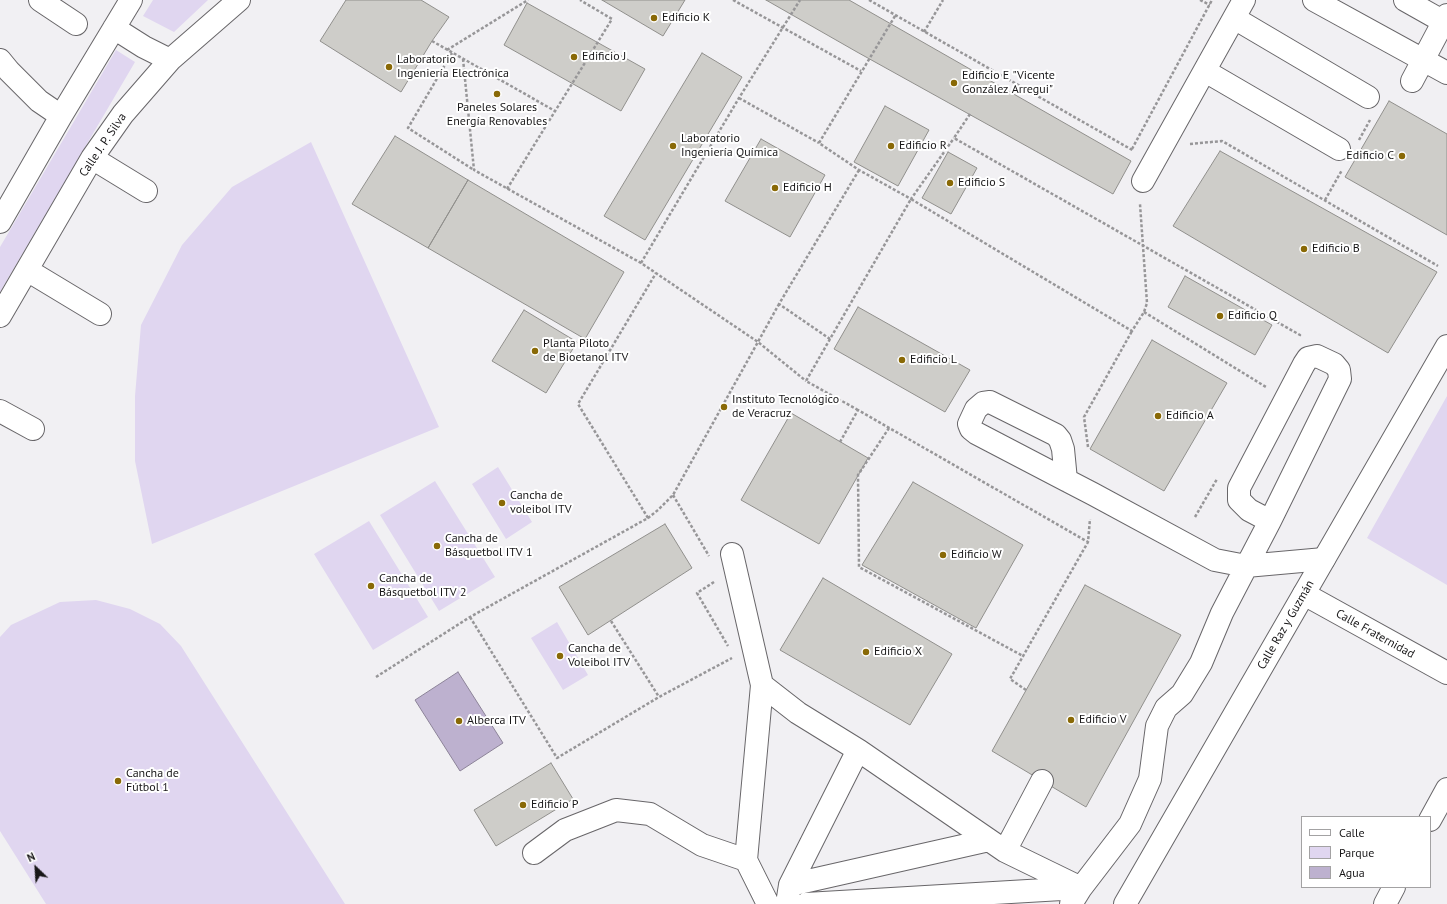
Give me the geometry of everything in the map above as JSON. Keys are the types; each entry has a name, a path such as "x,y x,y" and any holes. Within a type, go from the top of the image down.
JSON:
{"street":[{"path":"40,0 76,24"},
{"path":"0,222 61,116 131,0"},
{"name":"Calle J. P. Silva","path":"0,316 92,158 123,114 170,60 239,0"},
{"path":"1314,0 1447,73"},
{"path":"1405,0 1445,18 1412,82"},
{"path":"1143,180 1239,9 1368,97"},
{"path":"114,28 144,47 170,60"},
{"path":"0,60 9,72 39,101 61,116"},
{"path":"1205,71 1339,149"},
{"path":"92,158 146,191"},
{"path":"27,270 100,314"},
{"name":"Calle Raz y Guzmán","path":"1126,904 1447,346"},
{"path":"1076,896 1130,824 1150,779 1157,726 1166,708 1182,694 1201,663 1222,612 1270,521 1340,378 1339,370 1334,364 1317,356 1308,358 1304,364 1239,488 1239,500 1249,510 1270,521"},
{"path":"0,411 33,430"},
{"path":"1066,480 1215,560 1246,566 1324,559"},
{"path":"732,554 762,685 746,860 768,904"},
{"name":"Calle Fraternidad","path":"1304,594 1447,673"},
{"path":"762,685 798,713 858,750 997,845 1076,896"},
{"path":"789,895 858,750"},
{"path":"789,895 997,845 1042,781"},
{"path":"1431,818 1447,789"},
{"path":"534,853 565,830 616,810 650,814 702,845 746,860"},
{"path":"1385,904 1393,888"},
{"path":"806,904 1076,896"}],"path":[{"path":"447,50 528,0"},
{"path":"507,189 612,19 580,0"},
{"path":"733,0 861,71"},
{"path":"641,263 739,98 800,0"},
{"path":"869,0 1136,152"},
{"path":"924,32 943,0"},
{"path":"1132,149 1212,0"},
{"path":"819,143 895,16"},
{"path":"432,41 555,111"},
{"path":"447,50 463,59"},
{"path":"447,50 463,59"},
{"path":"452,52 408,128 474,170 641,263 758,342 806,381 1088,542 1010,679 1026,690"},
{"path":"463,59 474,170"},
{"path":"739,98 819,143 858,170 911,199 1132,331"},
{"path":"806,381 911,199 970,114"},
{"path":"954,138 1300,335 1296,341"},
{"path":"1132,149 1222,141 1438,266"},
{"path":"376,677 470,617 648,518 673,495 779,304 858,170"},
{"path":"1088,448 1084,418 1144,312 1147,303 1140,204 1135,200"},
{"path":"648,518 578,404 656,273"},
{"path":"779,304 830,339"},
{"path":"1144,312 1269,389"},
{"path":"840,442 858,410"},
{"path":"889,428 858,475 859,567 1023,656"},
{"path":"1195,517 1218,477"},
{"path":"673,495 710,559"},
{"path":"715,582 697,593 731,650"},
{"path":"470,617 557,758 659,697 734,656"},
{"path":"611,621 659,697"}],"green space":[{"path":"153,0 208,0 174,32 143,16"},
{"path":"116,50 135,62 0,292 0,247"},
{"path":"311,142 439,427 152,544 135,461 135,396 141,325 182,245 232,187"},
{"path":"1447,396 1447,585 1367,538"},
{"name":"Cancha de voleibol ITV","path":"498,467 532,522 506,539 472,484"},
{"name":"Cancha de Básquetbol ITV 1","path":"435,481 495,577 439,611 380,515"},
{"name":"Cancha de Básquetbol ITV 2","path":"369,521 428,617 373,650 314,554"},
{"name":"Cancha de Fútbol 1","path":"96,600 130,609 160,624 181,646 345,904 46,904 0,831 0,637 11,625 60,602"},
{"name":"Cancha de Voleibol ITV","path":"557,622 588,675 563,690 531,638"}],"water":[{"name":"Alberca ITV","path":"458,672 503,743 460,771 415,700"}],"building":[{"name":"Laboratorio Ingeniería Electrónica","path":"346,0 421,0 449,17 432,41 401,92 320,41"},
{"name":"Edificio K","path":"602,0 685,0 663,36"},
{"name":"Edificio E \"Vicente González Arregui\"","path":"766,0 849,0 1131,161 1113,194"},
{"name":"Edificio J","path":"527,3 645,69 621,111 504,45"},
{"name":"Laboratorio Ingeniería Química","path":"702,53 742,77 645,240 604,216"},
{"name":"Edificio C","path":"1389,101 1447,134 1447,235 1345,177"},
{"name":"Edificio R","path":"885,106 929,130 898,186 854,162"},
{"path":"395,136 468,180 428,248 352,204"},
{"name":"Edificio H","path":"761,139 825,175 790,237 725,201"},
{"name":"Edificio B","path":"1220,151 1437,272 1388,353 1173,226"},
{"name":"Edificio S","path":"948,152 977,168 951,214 922,198"},
{"path":"468,180 624,272 585,339 428,248"},
{"name":"Edificio Q","path":"1185,276 1272,325 1255,355 1168,307"},
{"name":"Edificio L","path":"858,307 970,370 945,412 834,349"},
{"name":"Planta Piloto de Bioetanol ITV","path":"524,310 577,342 546,393 492,361"},
{"name":"Edificio A","path":"1152,340 1227,383 1164,491 1090,449"},
{"path":"791,413 868,458 819,544 741,500"},
{"name":"Edificio W","path":"913,482 1023,545 976,628 862,565"},
{"path":"665,524 692,568 588,635 559,587"},
{"name":"Edificio X","path":"823,578 952,654 910,725 780,650"},
{"name":"Edificio V","path":"1085,585 1181,635 1086,807 992,751"},
{"name":"Edificio P","path":"551,763 573,799 496,846 474,810"}],"place":[{"name":"Edificio K","path":"654,18"},
{"name":"Edificio J","path":"574,57"},
{"name":"Laboratorio Ingeniería Electrónica","path":"389,67"},
{"name":"Edificio E \"Vicente González Arregui\"","path":"954,83"},
{"name":"Paneles Solares Energía Renovables","path":"497,94"},
{"name":"Laboratorio Ingeniería Química","path":"673,146"},
{"name":"Edificio R","path":"891,146"},
{"name":"Edificio C","path":"1402,156"},
{"name":"Edificio S","path":"950,183"},
{"name":"Edificio H","path":"775,188"},
{"name":"Edificio B","path":"1304,249"},
{"name":"Edificio Q","path":"1220,316"},
{"name":"Planta Piloto de Bioetanol ITV","path":"535,351"},
{"name":"Edificio L","path":"902,360"},
{"name":"Instituto Tecnológico de Veracruz","path":"724,407"},
{"name":"Edificio A","path":"1158,416"},
{"name":"Cancha de voleibol ITV","path":"502,503"},
{"name":"Cancha de Básquetbol ITV 1","path":"437,546"},
{"name":"Edificio W","path":"943,555"},
{"name":"Cancha de Básquetbol ITV 2","path":"371,586"},
{"name":"Edificio X","path":"866,652"},
{"name":"Cancha de Voleibol ITV","path":"560,656"},
{"name":"Edificio V","path":"1071,720"},
{"name":"Alberca ITV","path":"459,721"},
{"name":"Cancha de Fútbol 1","path":"118,781"},
{"name":"Edificio P","path":"523,805"}]}
